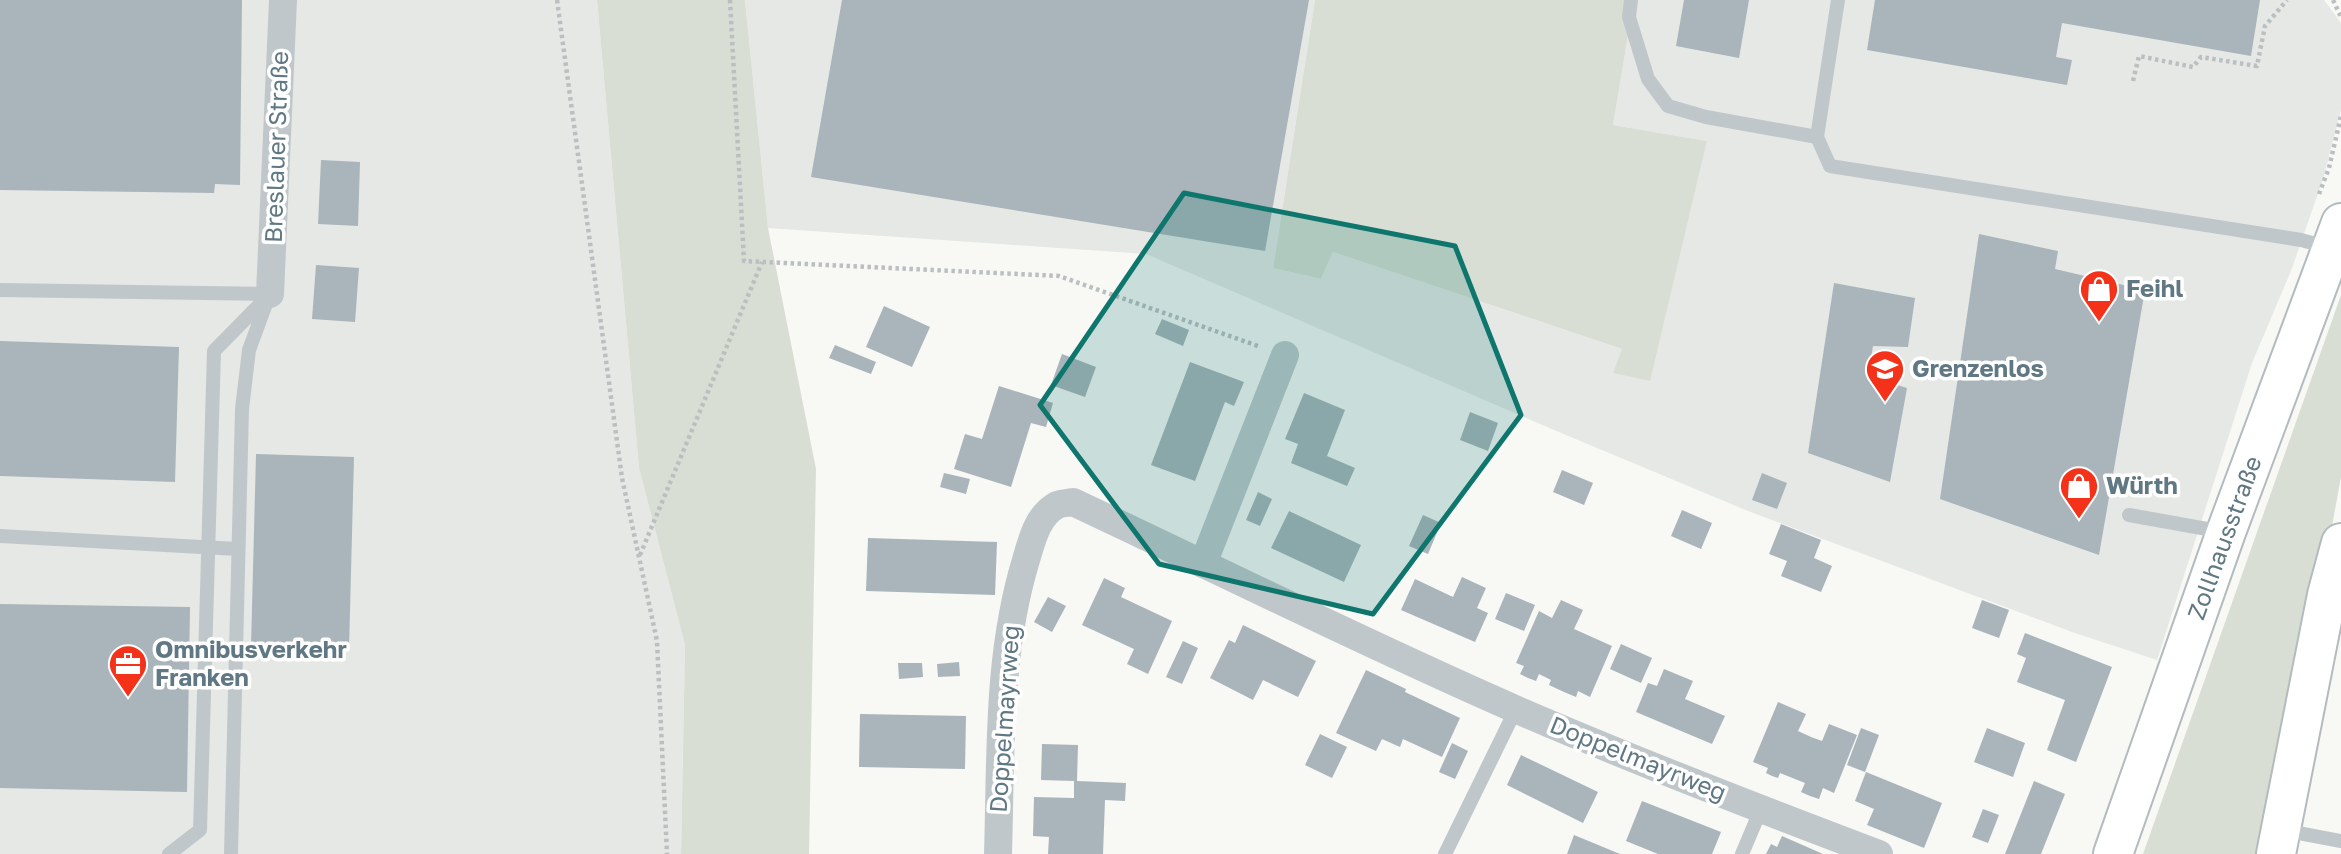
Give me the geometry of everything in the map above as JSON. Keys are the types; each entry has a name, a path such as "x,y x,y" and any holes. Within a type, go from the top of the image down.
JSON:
{"main road":[{"name":"Zollhausstraße","path":"2113,854 2227,533 2337,236"},
{"path":"2279,842 2327,595 2341,543"}],"street":[{"name":"Breslauer Straße","path":"270,294 283,0"},
{"path":"1203,564 1285,355"},
{"name":"Doppelmayrweg","path":"998,854 1003,675 1014,599 1035,530 1046,514 1058,504 1073,502 1516,709 1761,809 1880,854"}],"lane":[{"path":"1631,0 1629,17 1648,79 1668,106 1706,117 1817,137"},
{"path":"1838,0 1817,137 1830,166 2301,240 2337,236"},
{"path":"0,290 270,294"},
{"path":"169,854 200,830 214,351 270,294"},
{"path":"231,854 242,409 249,350 270,294"},
{"path":"2129,515 2227,533"},
{"path":"0,536 238,549"},
{"path":"1445,854 1516,709"},
{"path":"1742,854 1761,809"},
{"path":"2279,842 2341,841"}],"path":[{"path":"557,0 622,478 657,641 667,854"},
{"path":"730,0 744,261 1059,276 1285,355"},
{"path":"2133,81 2139,56 2193,67 2202,57 2257,66 2265,26 2287,0"},
{"path":"2333,0 2341,17"},
{"path":"639,557 762,262"}],"highlighted area":[{"path":"1184,193 1455,246 1521,415 1373,614 1159,564 1040,405"}],"shaded area":[{"path":"0,0 597,0 639,468 685,645 681,854 0,854"},
{"path":"597,0 745,0 768,228 816,469 809,854 681,854 685,645 639,468"},
{"path":"745,0 1315,0 1273,268 1321,279 1333,252 1622,349 1649,381 1707,141 1613,125 1634,0 2324,0 2341,23 2341,110 2323,179 2291,271 2252,363 2157,660 2072,632 1748,511 1146,254 768,228"},
{"path":"1315,0 1634,0 1613,125 1707,141 1650,381 1613,373 1622,349 1333,252 1321,279 1273,268"},
{"path":"2341,295 2341,477 2272,854 2143,854"}],"building":[{"path":"0,0 242,0 240,185 215,184 214,193 0,190"},
{"path":"842,0 1309,0 1265,251 811,177"},
{"path":"1684,0 1749,0 1739,58 1676,46"},
{"path":"1875,0 2260,0 2251,56 2062,23 2056,57 2072,60 2067,85 1867,50"},
{"path":"321,160 360,162 358,226 318,224"},
{"path":"1979,234 2058,251 2055,269 2145,290 2099,555 1940,499"},
{"path":"316,265 359,268 355,322 312,319"},
{"name":"Grenzenlos","path":"1834,283 1915,298 1908,347 1873,346 1868,376 1907,388 1890,482 1808,453"},
{"path":"884,306 930,327 912,367 866,347"},
{"path":"1162,319 1189,330 1183,346 1155,334"},
{"path":"0,341 179,347 175,482 0,476"},
{"path":"835,345 876,362 871,374 829,358"},
{"path":"1062,354 1096,367 1085,397 1051,385"},
{"path":"1190,362 1244,382 1234,406 1225,402 1195,481 1151,465"},
{"path":"999,386 1053,403 1046,427 1031,423 1011,487 954,469 965,434 982,439"},
{"path":"1304,393 1345,410 1327,456 1355,468 1347,486 1291,463 1298,444 1285,439"},
{"path":"1470,412 1498,423 1488,451 1460,440"},
{"path":"256,454 354,457 349,649 251,646"},
{"path":"1562,470 1593,483 1584,505 1553,492"},
{"path":"944,473 970,479 966,494 940,487"},
{"path":"1762,473 1787,483 1777,509 1752,500"},
{"path":"1258,492 1272,499 1260,526 1246,520"},
{"path":"1682,510 1712,523 1701,549 1671,536"},
{"path":"1289,511 1361,545 1344,582 1271,548"},
{"path":"1423,515 1441,523 1428,554 1409,546"},
{"path":"1781,524 1821,540 1814,558 1832,566 1821,592 1781,576 1787,561 1769,554"},
{"path":"868,538 997,542 995,595 866,591"},
{"path":"1462,577 1486,588 1477,608 1488,613 1475,642 1401,610 1415,579 1453,597"},
{"path":"1104,578 1125,588 1121,597 1172,621 1148,674 1127,664 1134,649 1082,625"},
{"path":"1506,593 1535,605 1524,631 1495,619"},
{"path":"1048,597 1066,606 1052,632 1034,622"},
{"path":"1561,600 1583,610 1574,629 1612,646 1590,697 1578,691 1576,697 1564,692 1549,685 1551,680 1539,674 1536,681 1528,678 1520,674 1524,666 1516,663 1539,611 1552,618"},
{"path":"1982,600 2009,610 1999,638 1972,628"},
{"path":"0,604 190,607 187,792 0,788"},
{"path":"1243,625 1316,661 1298,697 1263,680 1253,700 1210,678 1229,640 1235,643"},
{"path":"2025,633 2112,667 2076,762 2047,750 2065,700 2017,682 2026,658 2017,654"},
{"path":"1183,641 1198,648 1182,684 1166,677"},
{"path":"1621,644 1652,658 1641,683 1610,669"},
{"path":"959,662 960,676 938,677 937,664"},
{"path":"898,663 922,663 923,677 899,679"},
{"path":"1664,669 1693,681 1685,699 1725,716 1712,744 1636,712 1648,683 1657,686"},
{"path":"1366,670 1460,718 1442,757 1403,739 1400,747 1382,739 1376,751 1336,733"},
{"path":"1778,702 1806,714 1798,731 1811,737 1822,741 1829,724 1857,735 1834,793 1823,788 1819,799 1810,796 1801,792 1805,783 1780,773 1778,778 1772,776 1766,773 1768,768 1753,762"},
{"path":"860,714 966,716 965,769 859,767"},
{"path":"1861,728 1879,735 1865,772 1847,765"},
{"path":"1987,728 2025,743 2013,777 1974,762"},
{"path":"1320,734 1347,747 1332,778 1305,765"},
{"path":"1452,743 1468,751 1455,779 1439,772"},
{"path":"1042,744 1078,745 1077,781 1126,783 1125,801 1105,800 1103,854 1048,854 1049,837 1033,836 1034,797 1074,798 1074,781 1041,780"},
{"path":"1521,755 1598,792 1583,823 1507,785"},
{"path":"1866,772 1942,803 1924,848 1867,825 1874,809 1855,801"},
{"path":"2034,781 2065,794 2041,854 2005,854"},
{"path":"1642,801 1721,832 1712,854 1658,854 1626,841"},
{"path":"1983,809 1999,815 1988,843 1972,837"},
{"path":"1574,835 1620,854 1567,854"},
{"path":"1782,836 1823,854 1766,854 1771,844 1777,847"}],"place":[{"name":"Feihl","path":"2099,323"},
{"name":"Grenzenlos","path":"1885,403"},
{"name":"Würth","path":"2079,520"},
{"name":"Omnibusverkehr Franken","path":"128,698"}]}
